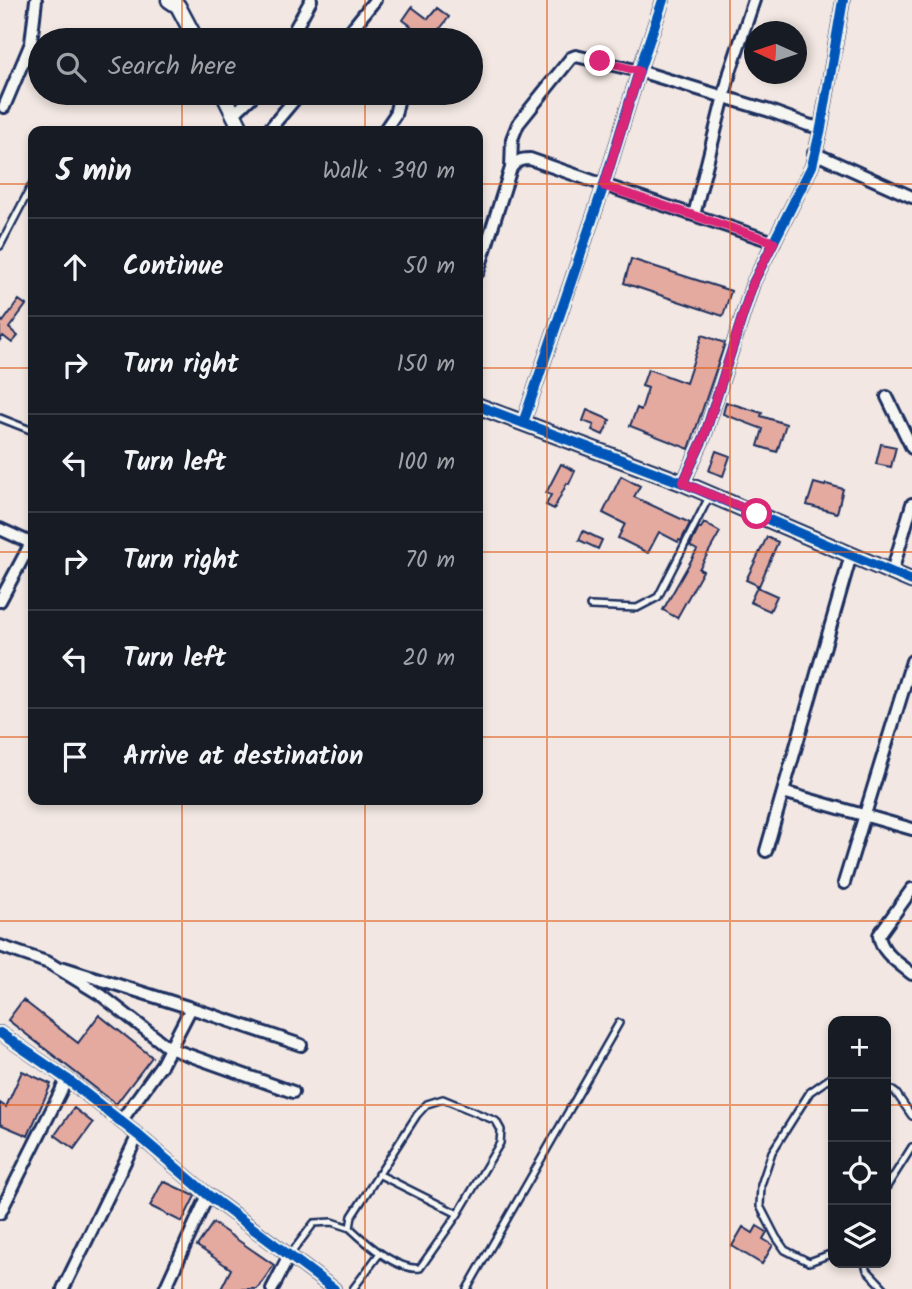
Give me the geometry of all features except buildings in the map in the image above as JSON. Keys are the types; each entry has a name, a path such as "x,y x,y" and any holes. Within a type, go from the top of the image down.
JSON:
{"street":[{"path":"33,28 36,0"},
{"path":"296,28 311,0"},
{"path":"353,28 375,0"},
{"path":"523,423 604,186 663,0"},
{"path":"694,215 730,72 754,0"},
{"path":"683,483 704,437 753,283 812,166 844,0"},
{"path":"175,2 189,28"},
{"path":"4,107 28,50"},
{"path":"483,256 511,169 512,139 518,124 576,55 639,71 821,128"},
{"path":"229,105 240,126"},
{"path":"234,114 243,105"},
{"path":"272,126 290,105"},
{"path":"387,126 395,115 397,105"},
{"path":"814,153 912,197"},
{"path":"511,169 517,161 530,159 774,242"},
{"path":"887,397 912,448"},
{"path":"483,408 683,483 912,581"},
{"path":"892,572 912,504"},
{"path":"0,529 28,541"},
{"path":"0,601 28,550"},
{"path":"766,851 851,555"},
{"path":"844,883 912,661"},
{"path":"783,792 912,829"},
{"path":"912,889 879,935 879,940 884,950 912,974"},
{"path":"0,946 301,1045"},
{"path":"49,963 101,995 169,1048 293,1092"},
{"path":"121,1121 162,1064 191,1008"},
{"path":"0,1033 67,1079 208,1195 334,1289"},
{"path":"0,1213 67,1079"},
{"path":"63,1289 138,1135"},
{"path":"165,1289 208,1195"},
{"path":"272,1289 289,1256"}],"lane":[{"path":"0,246 28,193"},
{"path":"0,418 28,429"},
{"path":"590,606 637,608 658,597 710,494"},
{"path":"467,1289 620,1023"},
{"path":"828,1254 809,1262 785,1250 766,1222 760,1206 761,1185 772,1152 810,1092 829,1079"},
{"path":"891,1090 912,1116"},
{"path":"289,1256 314,1223 332,1222 351,1228 380,1253 408,1268 420,1268 458,1214 500,1143 501,1130 496,1121 443,1099 427,1104 417,1115 352,1216 351,1228"},
{"path":"891,1180 912,1147"},
{"path":"378,1174 458,1214"},
{"path":"353,1289 380,1253"},
{"path":"866,1268 885,1289"}],"cycle path":[{"path":"523,423 604,185 663,0"},
{"path":"683,483 704,437 753,283 812,166 843,0"},
{"path":"483,408 683,483 912,581"},
{"path":"0,1033 67,1079 208,1195 334,1289"}],"route":[{"path":"600,61 639,71 604,186 774,242 753,283 704,437 683,483 757,514"}]}
